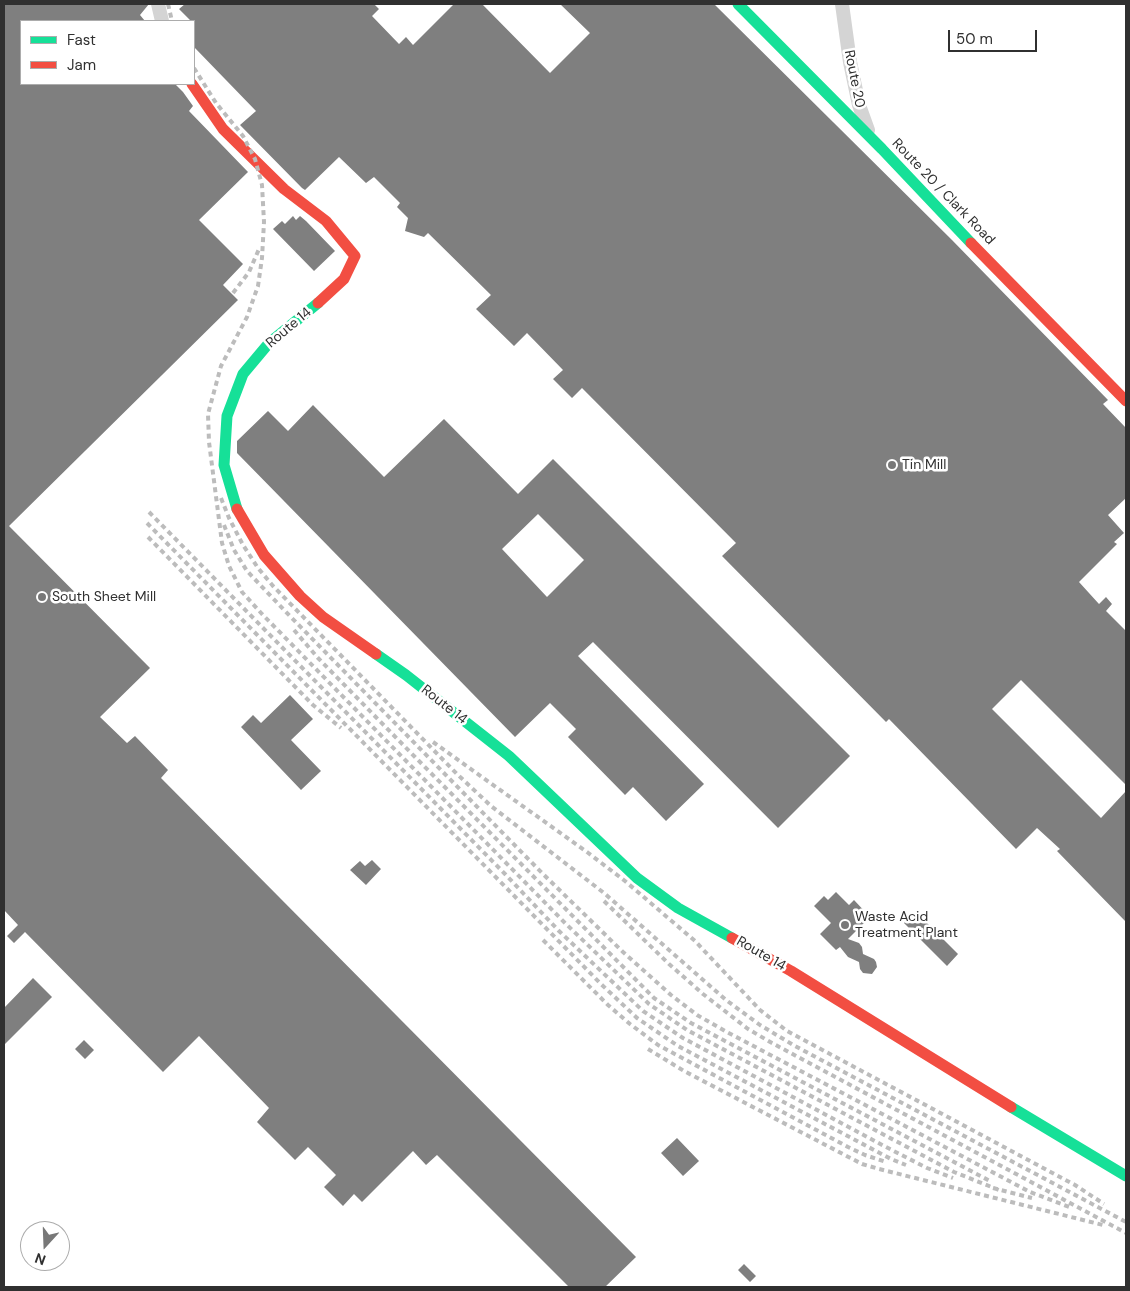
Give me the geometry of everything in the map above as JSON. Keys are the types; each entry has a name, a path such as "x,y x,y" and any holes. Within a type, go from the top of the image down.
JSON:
{"street":[{"path":"158,4 162,20"},
{"name":"Route 20 / Clark Road","path":"738,4 882,149 1010,284 1126,401"},
{"name":"Route 20","path":"842,4 858,106 868,130 882,149"},
{"name":"Route 14","path":"193,85 223,129 284,189 326,221 355,256 344,279 307,314 269,343 243,374 228,416 224,465 236,510 264,554 300,596 323,617 406,675 509,756 637,878 678,908 790,971 952,1072 1126,1176"}],"building":[{"name":"South Sheet Mill","path":"4,4 149,4 140,15 144,20 20,20 20,85 176,85 193,106 189,111 248,172 199,220 243,264 223,285 238,300 9,526 150,668 100,717 127,743 135,736 168,770 161,778 636,1257 605,1287 569,1287 437,1155 426,1165 413,1151 362,1202 354,1194 343,1206 324,1187 336,1175 308,1147 295,1160 257,1122 269,1108 199,1036 163,1072 25,932 14,943 7,936 18,925 4,910"},
{"name":"Tin Mill","path":"185,4 374,4 379,9 372,16 399,44 406,37 413,45 454,4 482,4 550,73 590,33 560,4 714,4 952,240 1108,400 1103,404 1126,428 1126,498 1108,515 1124,533 1114,542 1117,544 1079,582 1099,604 1106,597 1112,604 1106,611 1126,631 1126,785 1021,680 992,709 1101,818 1126,791 1126,922 1057,851 1060,849 1037,828 1016,849 889,719 886,722 722,556 736,543 582,388 572,398 553,379 563,370 527,333 514,346 476,309 491,295 428,233 424,237 405,231 408,218 397,207 400,203 374,177 366,183 339,157 305,190 302,188 240,125 256,111 195,48 195,20 190,20 179,9"},
{"path":"293,216 296,220 300,216 306,221 335,251 314,271 273,229 282,221 285,224"},
{"path":"313,405 384,477 444,419 518,494 553,459 850,756 778,828 593,642 578,656 704,784 666,821 633,787 625,795 568,737 576,729 550,703 515,737 237,453 237,441 268,411 288,431","holes":["538,514 584,560 547,597 502,549"]},
{"path":"290,695 313,719 291,740 321,771 301,790 241,727 253,715 261,723"},
{"path":"372,860 381,869 366,885 350,870 360,861 365,866"},
{"path":"836,892 849,905 854,900 870,917 848,939 859,943 863,954 874,959 877,967 872,974 863,973 859,962 848,957 840,947 836,950 820,934 831,923 814,906 824,896 828,900"},
{"path":"916,912 958,954 947,966 904,923"},
{"path":"33,978 52,997 4,1045 4,1008"},
{"path":"84,1040 94,1050 85,1059 75,1049"},
{"path":"677,1138 699,1161 683,1176 661,1153"},
{"path":"744,1264 756,1276 750,1282 738,1270"}],"railway":[{"path":"168,4 172,20"},
{"path":"195,70 216,103 243,136 255,159 262,185 264,222 258,286 247,317 221,366 208,414 209,442 222,543 229,566 242,592 565,923 649,1004 687,1030 954,1172 999,1190"},
{"path":"233,293 249,272 259,249"},
{"path":"221,498 243,545 273,586 457,774 491,806 604,893 726,1000 760,1025 795,1046 1126,1222"},
{"path":"149,512 559,931 643,1011 683,1038 884,1146 927,1168 953,1178"},
{"path":"147,523 601,984 637,1018 678,1046 891,1159 906,1165"},
{"path":"224,525 234,550 247,571 285,611 542,873 623,952 671,995 697,1015 725,1031 1030,1192 1072,1208"},
{"path":"148,537 313,705 341,728"},
{"path":"294,630 318,658 654,998 691,1023 990,1181"},
{"path":"433,742 625,881 695,941 760,1010 787,1031 1075,1185 1104,1204"},
{"path":"604,901 669,964 703,994 748,1029 1126,1233"},
{"path":"543,940 608,1005 658,1045 848,1147 886,1162"},
{"path":"648,1049 684,1071 862,1164 1103,1225"},
{"path":"993,1188 1032,1198"}],"traffic: fast":[{"path":"738,4 882,149 971,243"},
{"path":"237,509 224,465 227,416 243,374 269,343 318,303"},
{"path":"376,654 406,675 509,756 637,878 678,908 732,938"},
{"path":"1011,1107 1126,1176"}],"traffic: jam":[{"path":"193,85 223,129 284,189 326,221 355,256 344,279 318,303"},
{"path":"971,243 1126,401"},
{"path":"237,509 264,555 300,596 323,617 376,654"},
{"path":"732,938 791,971 1011,1107"}],"place":[{"name":"Tin Mill","path":"892,465"},
{"name":"South Sheet Mill","path":"42,597"},
{"name":"Waste Acid Treatment Plant","path":"845,925"}]}
